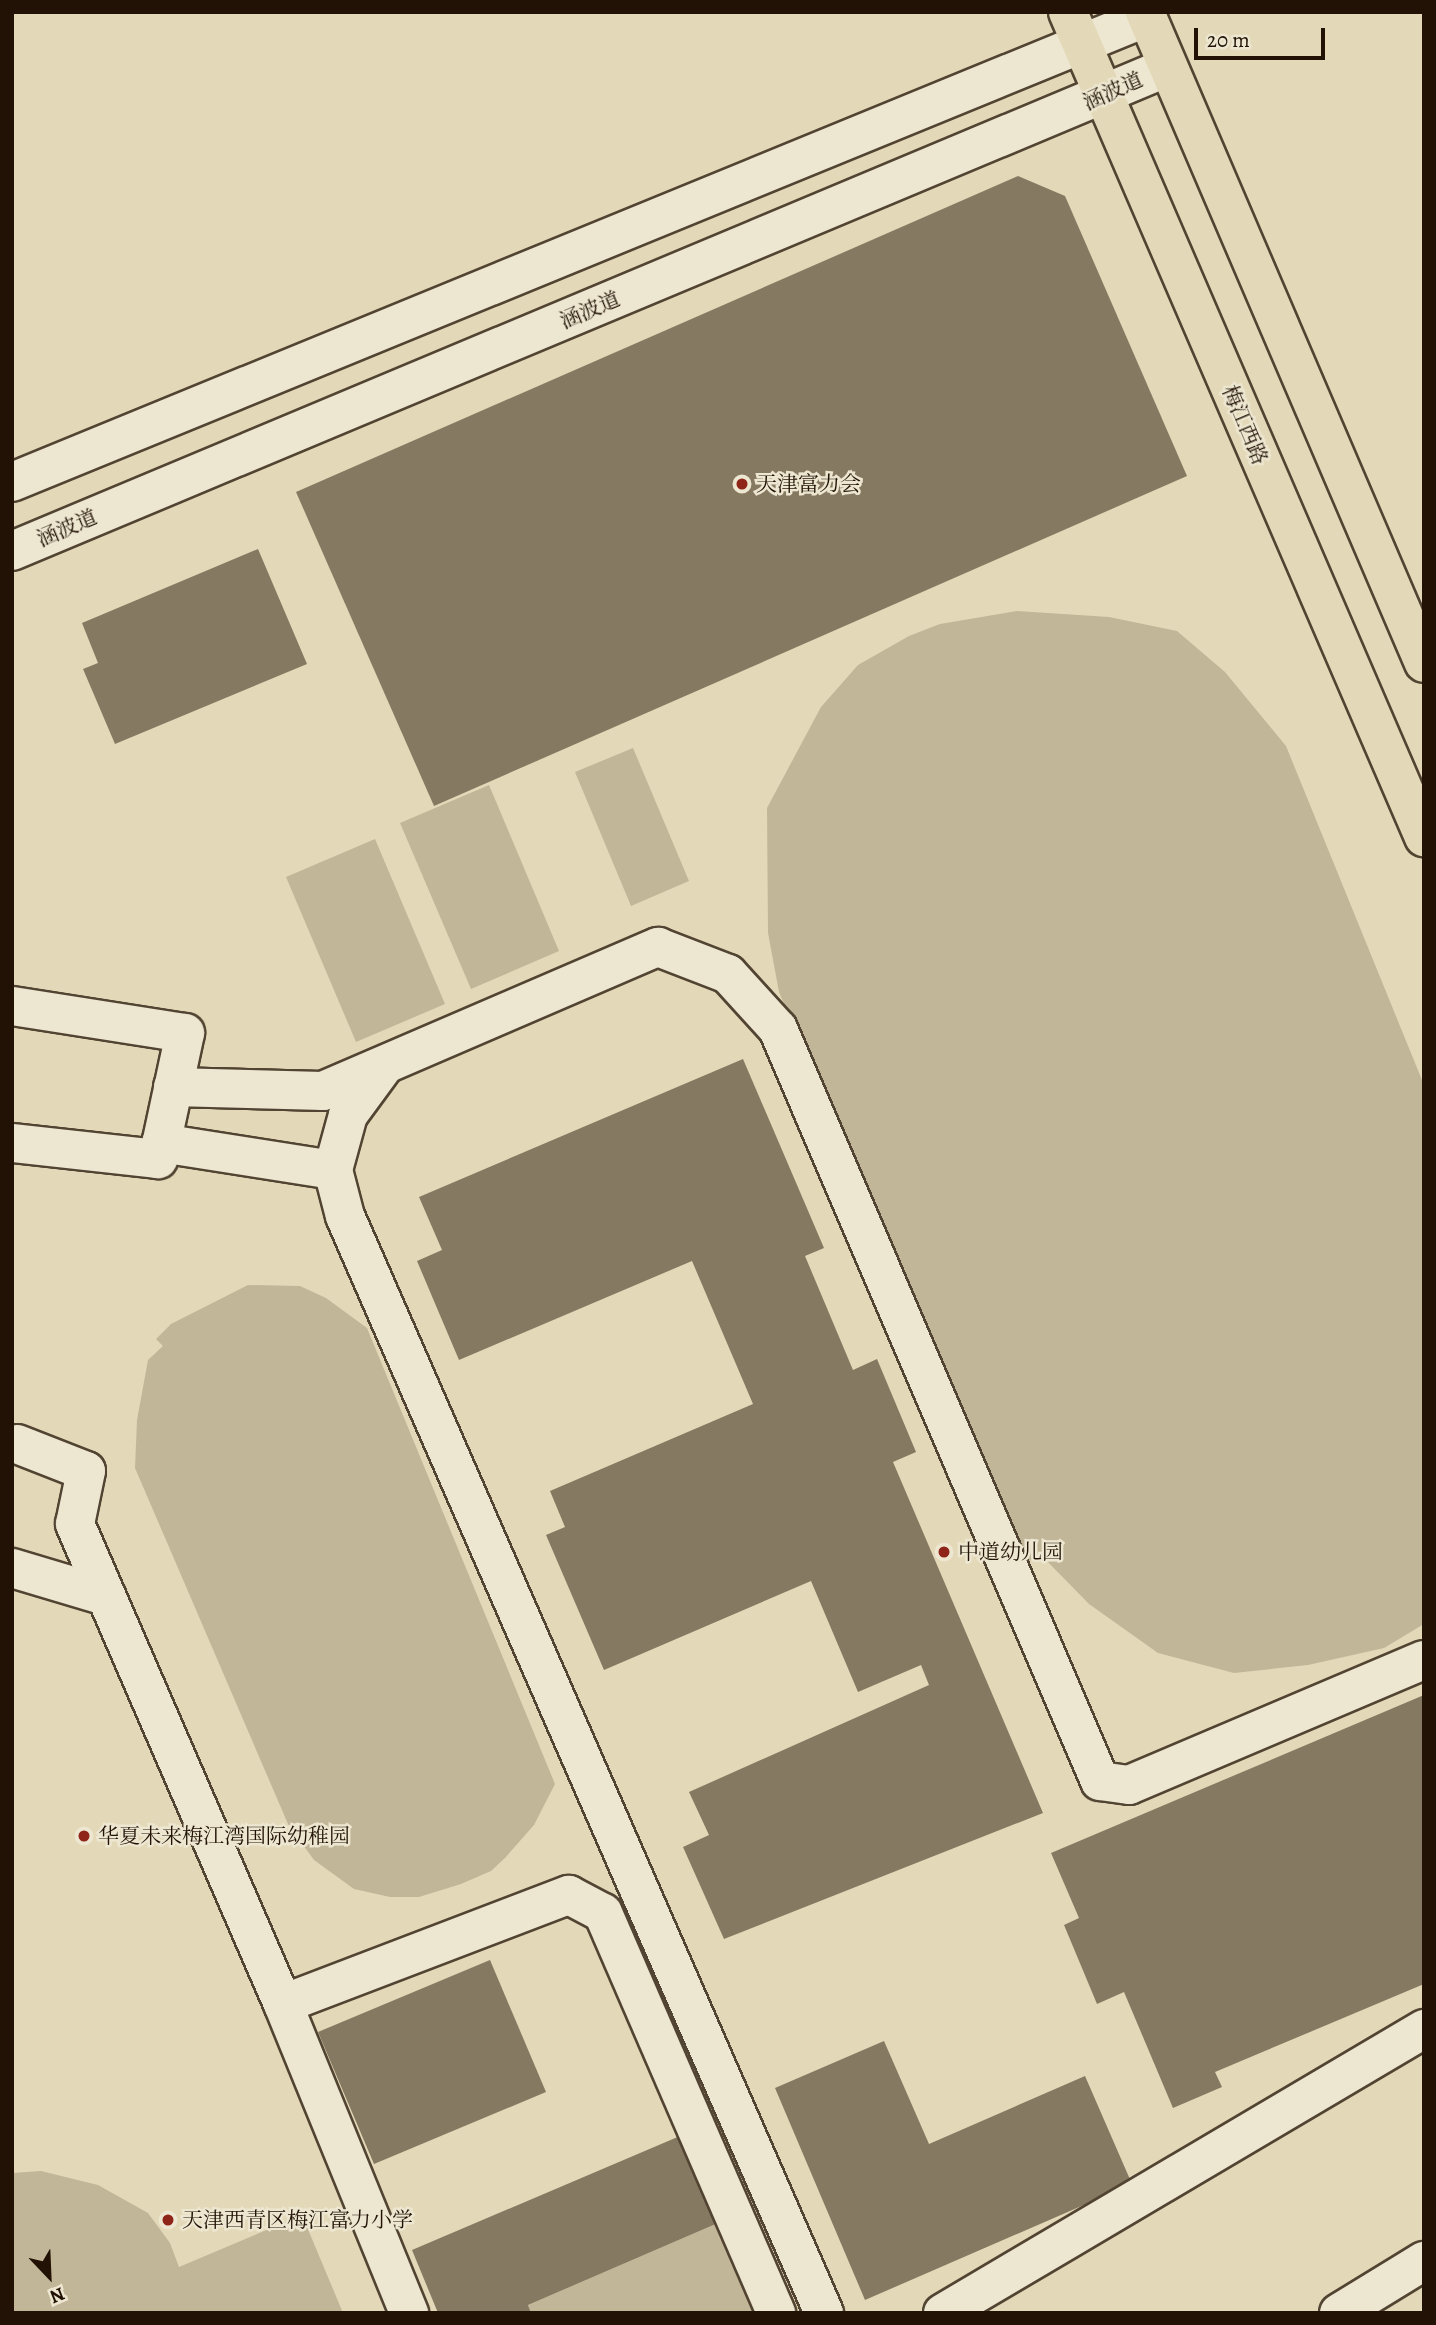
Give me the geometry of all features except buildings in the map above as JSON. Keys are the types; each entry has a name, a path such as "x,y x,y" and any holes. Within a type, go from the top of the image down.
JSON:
{"main road":[{"path":"1146,15 1424,663"},
{"name":"梅江西路","path":"1075,29 1424,836"}],"street":[{"path":"12,482 1075,29 1146,15"},
{"name":"涵波道","path":"12,551 1168,67"},
{"path":"173,1087 323,1091 658,947 728,974 778,1029 1100,1781 1129,1785 1424,1660"},
{"path":"12,1006 185,1032 158,1159 12,1143"},
{"path":"386,1065 348,1115 333,1170 345,1216 824,2313"},
{"path":"161,1143 333,1170"},
{"path":"14,1439 86,1471 75,1524 283,2004 410,2313"},
{"path":"12,1568 106,1596"},
{"path":"283,2004 569,1895 603,1913 776,2313"},
{"path":"943,2313 1424,2029"},
{"path":"1339,2313 1424,2261"}],"shaded area":[{"path":"1017,611 1109,617 1177,631 1225,672 1286,746 1424,1085 1424,1624 1384,1648 1308,1665 1234,1673 1158,1653 1089,1604 1042,1556 1023,1563 779,992 768,933 767,808 821,707 858,665 909,636 940,624"},
{"path":"633,748 689,881 631,906 575,772"},
{"path":"489,785 559,951 471,989 400,823"},
{"path":"375,839 445,1004 356,1042 286,877"},
{"path":"248,1285 300,1286 326,1298 367,1328 555,1784 534,1825 505,1858 491,1871 461,1884 419,1897 390,1897 354,1889 314,1860 288,1824 135,1468 137,1420 148,1360 163,1346 156,1339 171,1324"},
{"path":"41,2171 98,2185 148,2213 170,2243 179,2267 302,2215 343,2313 12,2313 12,2173"},
{"path":"725,2220 764,2313 531,2313 528,2305"}],"place":[{"name":"天津富力会","path":"742,484"},
{"name":"中道幼儿园","path":"944,1552"},
{"name":"华夏未来梅江湾国际幼稚园","path":"84,1836"},
{"name":"天津西青区梅江富力小学","path":"168,2220"}]}
